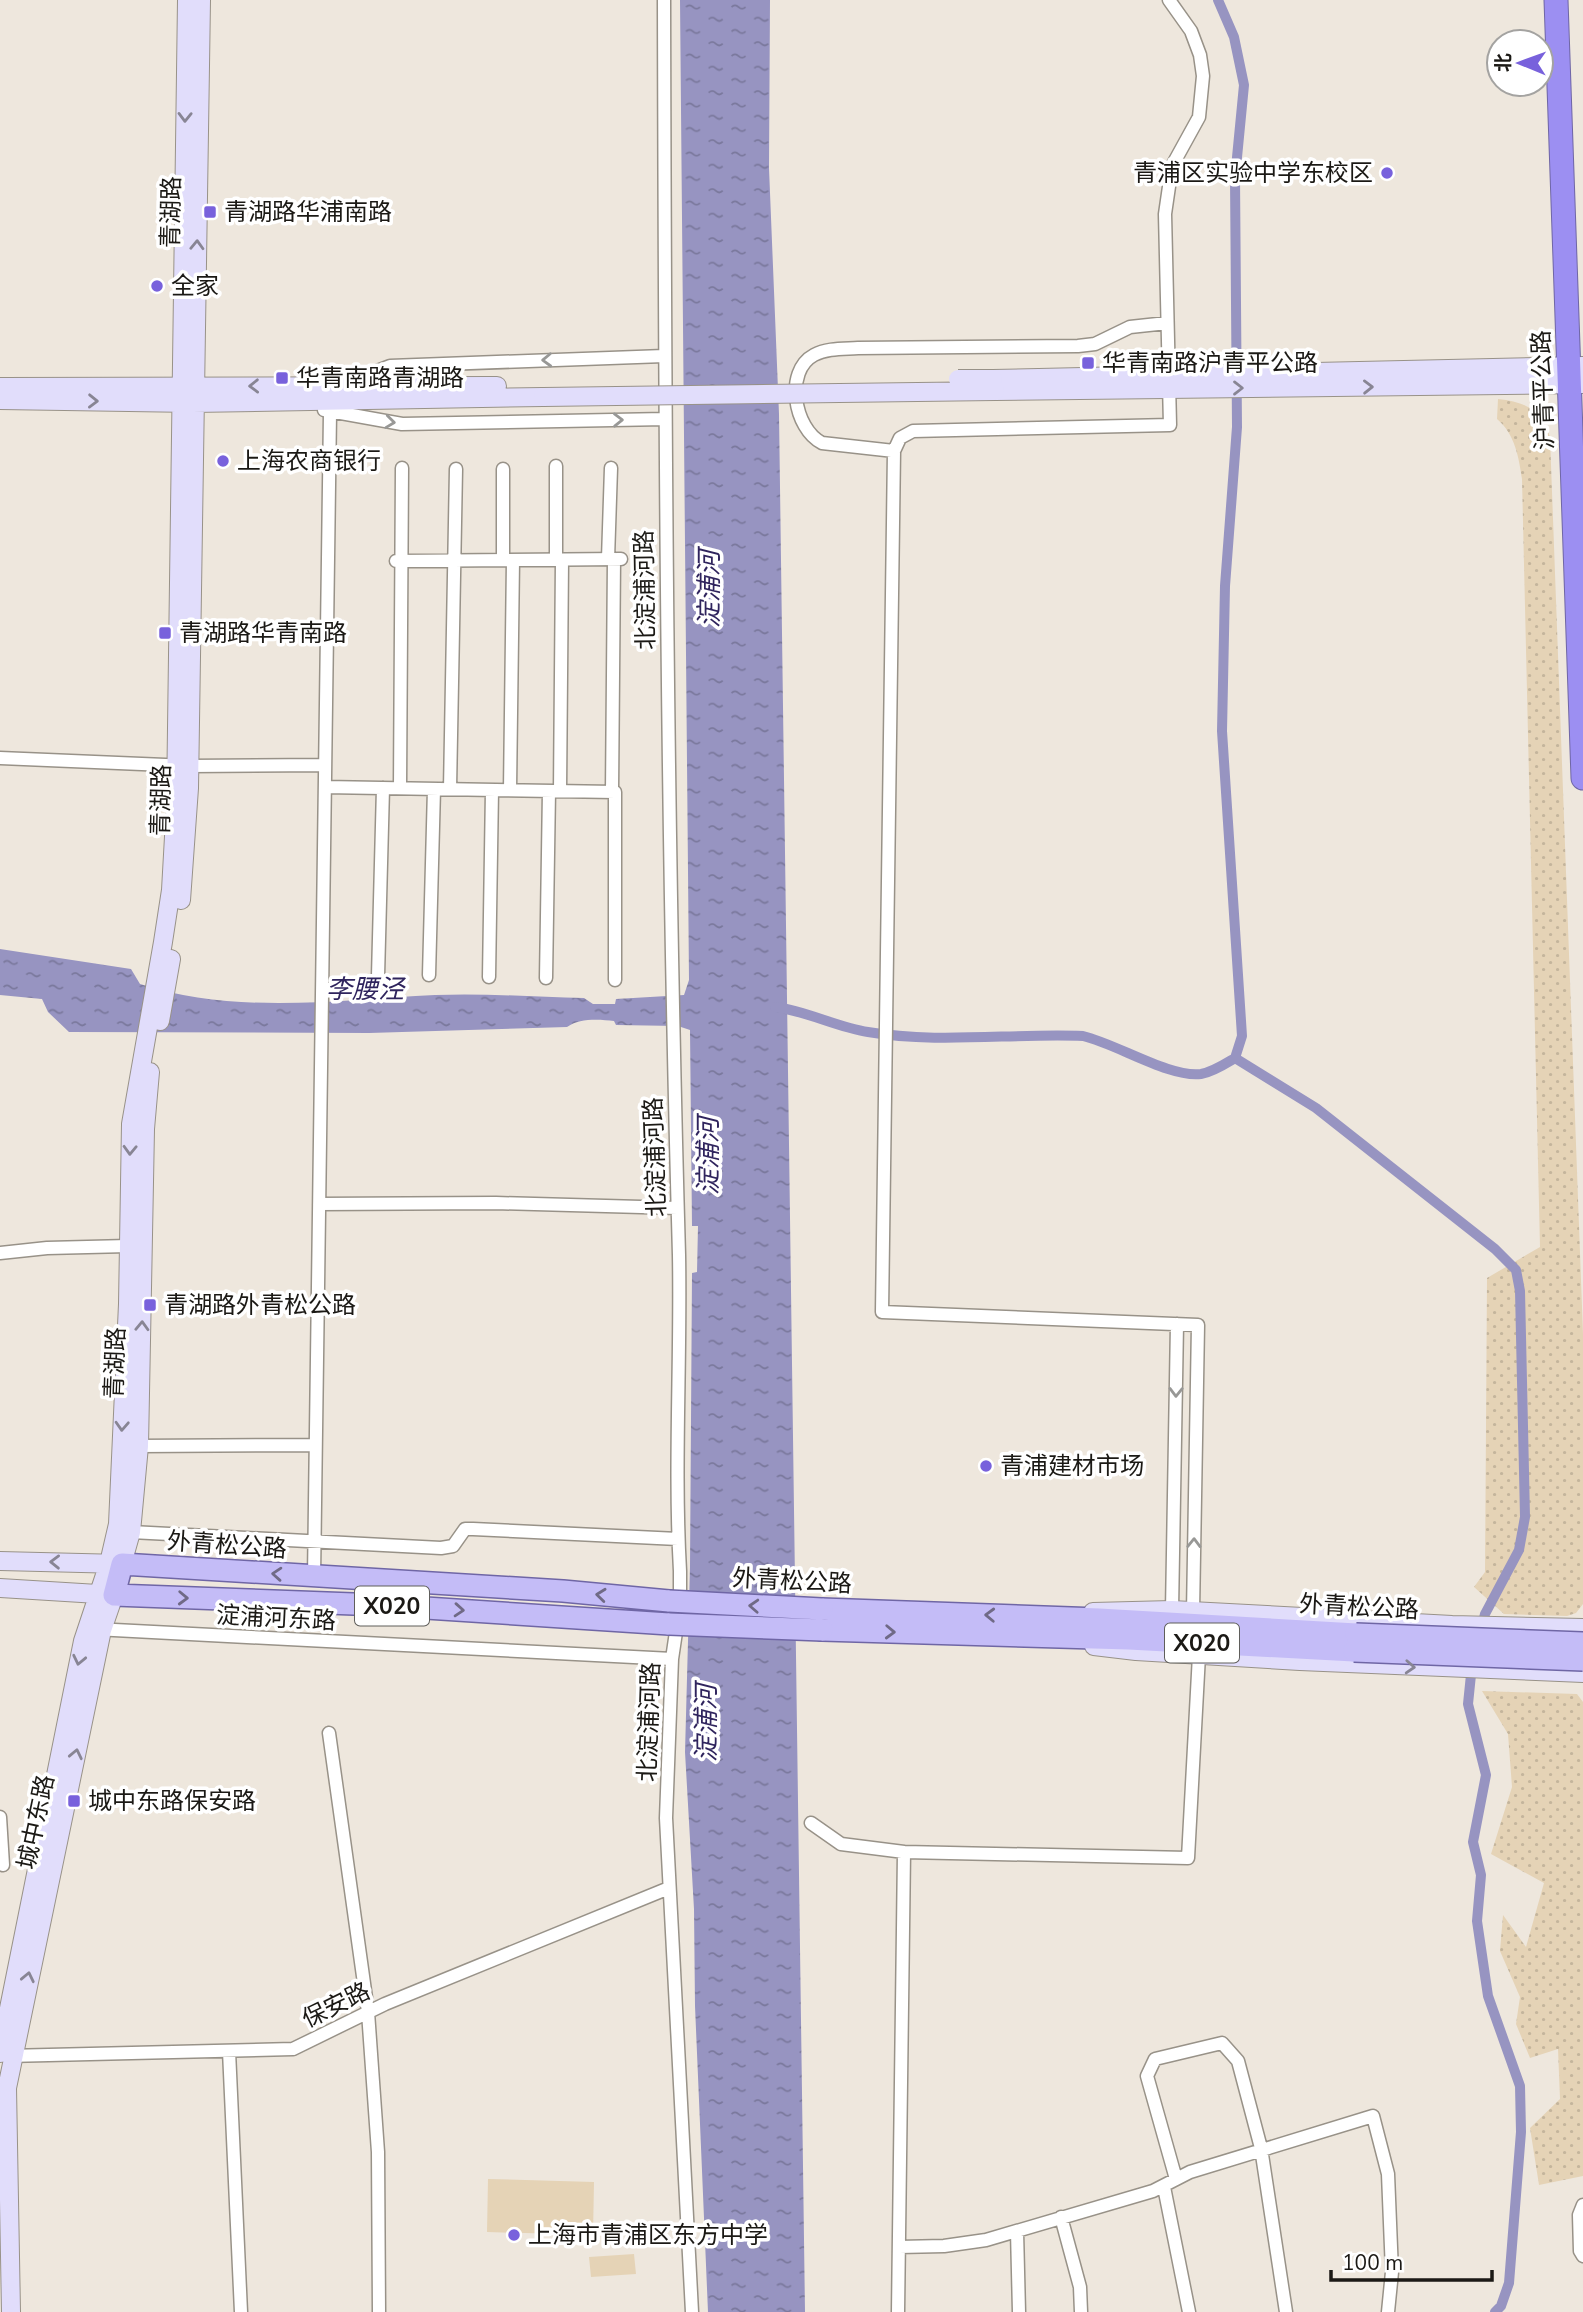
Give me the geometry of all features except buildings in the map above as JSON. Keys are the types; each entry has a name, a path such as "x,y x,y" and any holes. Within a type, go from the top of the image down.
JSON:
{"highway":[{"name":"沪青平公路","path":"1556,0 1576,375 1583,778"},
{"name":"沪青平公路","path":"1572,0 1583,331"}],"main road":[{"name":"青湖路","path":"116,1564 131,1124 161,985 182,766 187,395 187,0"},
{"name":"青湖路","path":"187,395 201,0"},
{"path":"0,400 187,395 339,387 543,391 1576,375"},
{"path":"0,387 301,400 381,400 543,391"},
{"name":"青湖路","path":"107,1595 116,1564 131,1532 139,1446 145,1129 151,1035"},
{"name":"外青松公路","path":"0,1561 116,1564 563,1591 822,1620 1049,1637 1355,1642 1580,1632"},
{"name":"外青松公路","path":"0,1588 107,1595 380,1605 670,1624 1058,1618 1583,1660"},
{"name":"城中东路","path":"11,2312 4,2055 95,1629 107,1595"},
{"path":"1058,1618 1107,1610 1172,1610 1580,1632"},
{"path":"1521,1671 1542,1662 1545,1652 1542,1636 1531,1628"},
{"path":"1049,1637 1116,1649 1199,1655 1447,1669 1583,1673"},
{"path":"1549,1672 1583,1668"},
{"path":"1549,1672 1572,1675 1583,1682"}],"street":[{"name":"北淀浦河路","path":"664,0 664,419 677,1208 680,1605 671,1659 666,1818 692,2312"},
{"path":"1170,0 1191,32 1200,55 1203,76 1199,117 1172,166 1165,214 1170,425 914,430 900,438 894,451 882,1312 1198,1325 1193,1612"},
{"path":"894,451 822,443 812,438 803,429 796,397 798,374 803,364 827,350 1078,346 1095,344 1129,327 1167,323"},
{"path":"339,387 390,366 664,356"},
{"path":"301,400 330,412 402,424 664,419"},
{"path":"347,416 363,411 381,400"},
{"path":"314,1577 330,412"},
{"path":"546,978 555,791 559,560 556,466"},
{"path":"400,788 399,561 402,468"},
{"path":"611,468 615,559 612,792"},
{"path":"450,789 456,469"},
{"path":"503,469 508,560 510,790"},
{"path":"399,561 615,559"},
{"path":"0,758 182,766 325,765"},
{"path":"325,787 615,792 615,980"},
{"path":"378,975 383,788"},
{"path":"429,975 434,789"},
{"path":"489,977 492,790"},
{"path":"318,1205 496,1203 677,1208"},
{"path":"0,1253 47,1248 128,1246"},
{"path":"1172,1610 1177,1324"},
{"path":"139,1446 315,1445"},
{"path":"131,1532 441,1548 453,1546 465,1530 473,1529 678,1539"},
{"name":"淀浦河东路","path":"95,1629 671,1659"},
{"path":"811,1824 841,1844 904,1852 1188,1858 1199,1655"},
{"path":"329,1733 368,2012 378,2152 379,2312"},
{"path":"0,1817 3,1864"},
{"path":"898,2312 904,1852"},
{"name":"保安路","path":"4,2055 293,2049 368,2012 670,1888"},
{"path":"1176,2179 1147,2076 1156,2059 1222,2043 1238,2062 1261,2148 1286,2312"},
{"path":"229,2051 241,2312"},
{"path":"899,2247 965,2244 1017,2231 1164,2186 1176,2179 1261,2148 1373,2116 1388,2174 1392,2272 1388,2312"},
{"path":"1164,2186 1189,2312"},
{"path":"1583,2205 1579,2215 1580,2251 1583,2256"},
{"path":"1062,2217 1080,2287 1081,2312"},
{"path":"1017,2231 1019,2312"}],"shaded area":[{"path":"1498,399 1517,402 1532,409 1542,420 1550,437 1583,1334 1583,1604 1576,1613 1567,1616 1504,1614 1474,1587 1485,1572 1487,1278 1540,1247 1522,479 1512,439 1497,419"},
{"path":"1482,1691 1577,1694 1583,1702 1583,2176 1539,2185 1530,2128 1560,2099 1558,2049 1530,2058 1516,2024 1520,1997 1500,1951 1503,1915 1526,1947 1544,1883 1491,1854 1512,1787 1508,1734"},
{"path":"488,2179 594,2182 593,2235 487,2232"},
{"path":"634,2254 636,2274 591,2277 589,2257"}],"water":[{"name":"淀浦河","path":"680,0 770,0 769,168 779,414 805,2312 708,2312 695,2006 694,1909 685,1752 690,1567 692,1273 697,1272 698,1226 692,1226 690,1030 678,1026 616,1025 614,1021 596,1020 577,1022 567,1027 369,1033 69,1032 48,1012 42,999 0,995 0,949 131,969 140,984 213,1000 287,1003 472,994 584,998 593,1004 615,1004 616,999 684,995 689,980"}],"waterway":[{"path":"775,1007 856,1030 894,1035 948,1038 1083,1036 1159,1066 1188,1074 1210,1072 1235,1058 1242,1036 1222,731 1225,586 1237,427 1235,178 1244,85 1234,37 1218,0"},
{"path":"1235,1058 1316,1108 1495,1249 1516,1270 1520,1291 1525,1517 1519,1550 1485,1614 1481,1630"},
{"path":"1472,1665 1468,1704 1486,1775 1473,1842 1481,1875 1477,1921 1488,1996 1520,2086 1521,2132 1509,2283 1501,2306 1495,2312"}],"place":[{"name":"青浦区实验中学东校区","path":"1387,173"},
{"name":"青湖路华浦南路","path":"210,212"},
{"name":"全家","path":"157,286"},
{"name":"华青南路沪青平公路","path":"1088,363"},
{"name":"华青南路青湖路","path":"282,378"},
{"name":"上海农商银行","path":"223,461"},
{"name":"青湖路华青南路","path":"165,633"},
{"name":"青湖路外青松公路","path":"150,1305"},
{"name":"青浦建材市场","path":"986,1466"},
{"name":"城中东路保安路","path":"74,1801"},
{"name":"上海市青浦区东方中学","path":"514,2235"}],"water label":[{"name":"李腰泾","path":"365,989"}]}
